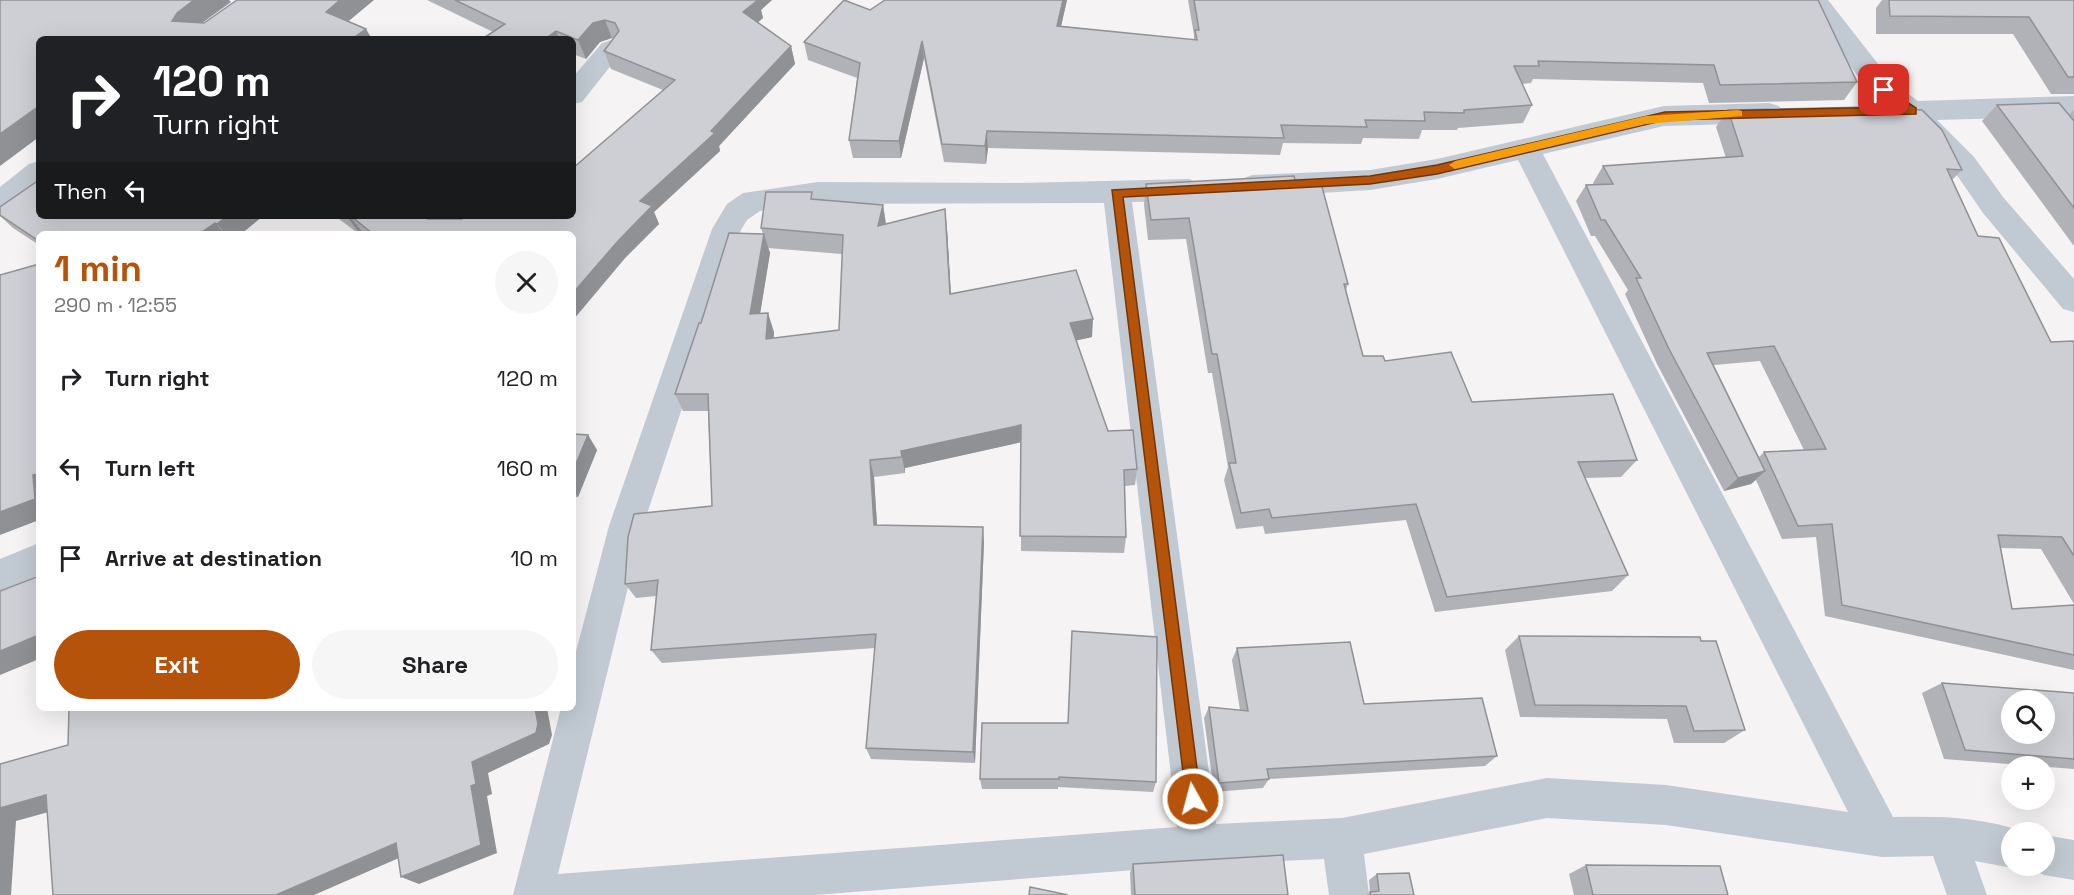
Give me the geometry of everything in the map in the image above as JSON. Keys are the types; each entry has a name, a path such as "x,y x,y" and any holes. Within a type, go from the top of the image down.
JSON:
{"street":[{"path":"1815,0 1865,68 1884,90 1912,111 1964,164 1993,205 2074,300"},
{"path":"576,91 611,49"},
{"path":"1853,112 2074,106"},
{"path":"533,895 626,526 727,229 737,212 753,201 818,193 1117,193 1370,180 1437,169 1665,116 1794,113"},
{"path":"1526,148 1882,837"},
{"path":"0,203 36,173"},
{"path":"1117,193 1198,845"},
{"path":"0,575 36,560"},
{"path":"554,895 1198,845 1342,837 1547,798 1666,805 1882,837 1946,836 2001,847"},
{"path":"1946,836 1967,895"},
{"path":"1342,837 1349,895"},
{"path":"2055,857 2074,860"}],"building":[{"path":"0,0 194,0 177,13 172,21 204,23 237,0 340,0 326,12 366,29 356,36 36,36 36,108 0,134"},
{"path":"455,0 758,0 743,12 791,46 711,131 715,133 640,201 652,206 576,290 576,231 369,231 355,219 576,219 576,165 675,80 604,51 619,31 615,23 605,20 593,23 578,40 576,36 568,36 556,31 549,36 487,36 505,24"},
{"path":"844,0 870,10 885,0 1063,0 1057,26 1197,40 1195,30 1199,30 1194,0 1818,0 1857,82 1720,85 1714,65 1538,61 1539,66 1514,66 1532,105 1464,110 1464,113 1424,112 1425,121 1365,120 1367,127 1281,125 1284,138 987,131 985,146 942,144 922,41 899,141 849,140 860,63 804,42"},
{"path":"1889,0 2074,0 2074,77 2068,77 2029,17 1890,16"},
{"path":"2059,103 2074,121 2074,208 1997,105"},
{"path":"1868,107 1922,110 1942,130 1962,170 1947,169 1978,236 1999,238 2051,342 2073,341 2074,343 2074,556 2062,537 1998,535 2012,609 2074,605 2074,655 1842,605 1832,524 1798,526 1764,452 1826,449 1774,346 1707,353 1765,471 1738,478 1669,349 1636,278 1641,278 1605,220 1601,220 1586,185 1613,184 1603,166 1743,156 1728,110"},
{"path":"1294,176 1296,184 1321,183 1348,284 1344,284 1363,356 1383,356 1385,361 1451,352 1472,402 1613,394 1637,460 1578,462 1628,575 1447,597 1416,504 1272,518 1269,509 1241,513 1229,463 1236,463 1217,354 1212,354 1189,218 1151,220 1146,184"},
{"path":"36,182 36,219 223,219 203,231 36,231 36,239 0,215 0,207"},
{"path":"766,192 812,192 811,199 883,205 878,226 945,209 950,294 1076,270 1093,319 1070,323 1108,431 1133,430 1137,469 1124,470 1126,537 1020,536 1021,425 901,451 902,457 870,460 874,525 983,527 973,752 866,748 876,634 651,650 658,580 625,584 628,537 634,514 712,506 708,394 675,394 699,323 701,323 729,233 764,234 750,314 768,313 766,339 839,330 843,235 761,228"},
{"path":"36,265 36,474 33,475 35,499 0,512 0,275"},
{"path":"576,434 588,435 576,464"},
{"path":"36,577 36,636 0,651 0,591"},
{"path":"1072,631 1157,637 1156,782 1059,777 1059,779 980,779 982,723 1068,723"},
{"path":"1519,636 1700,637 1701,641 1716,641 1745,730 1694,731 1686,706 1535,705"},
{"path":"1350,642 1364,704 1482,698 1497,756 1267,769 1269,779 1219,783 1209,707 1248,711 1237,648"},
{"path":"1942,683 2034,690 2001,690 2001,744 2055,744 2055,692 2074,693 2074,759 1965,750"},
{"path":"69,711 536,711 538,724 536,733 472,762 476,784 471,786 481,845 401,877 396,843 276,895 53,895 46,795 0,808 0,764 68,745"},
{"path":"1283,855 1288,895 1135,895 1133,864"},
{"path":"1586,865 1720,866 1728,895 1593,895"},
{"path":"1409,873 1414,895 1371,895 1370,892 1379,891 1377,874"},
{"path":"1030,887 1068,895 1029,895"}],"slow traffic":[{"path":"1455,165 1627,123 1665,116 1738,114"}],"route":[{"path":"1193,799 1117,193 1370,180 1437,169 1665,116 1912,111 1884,90"}]}
